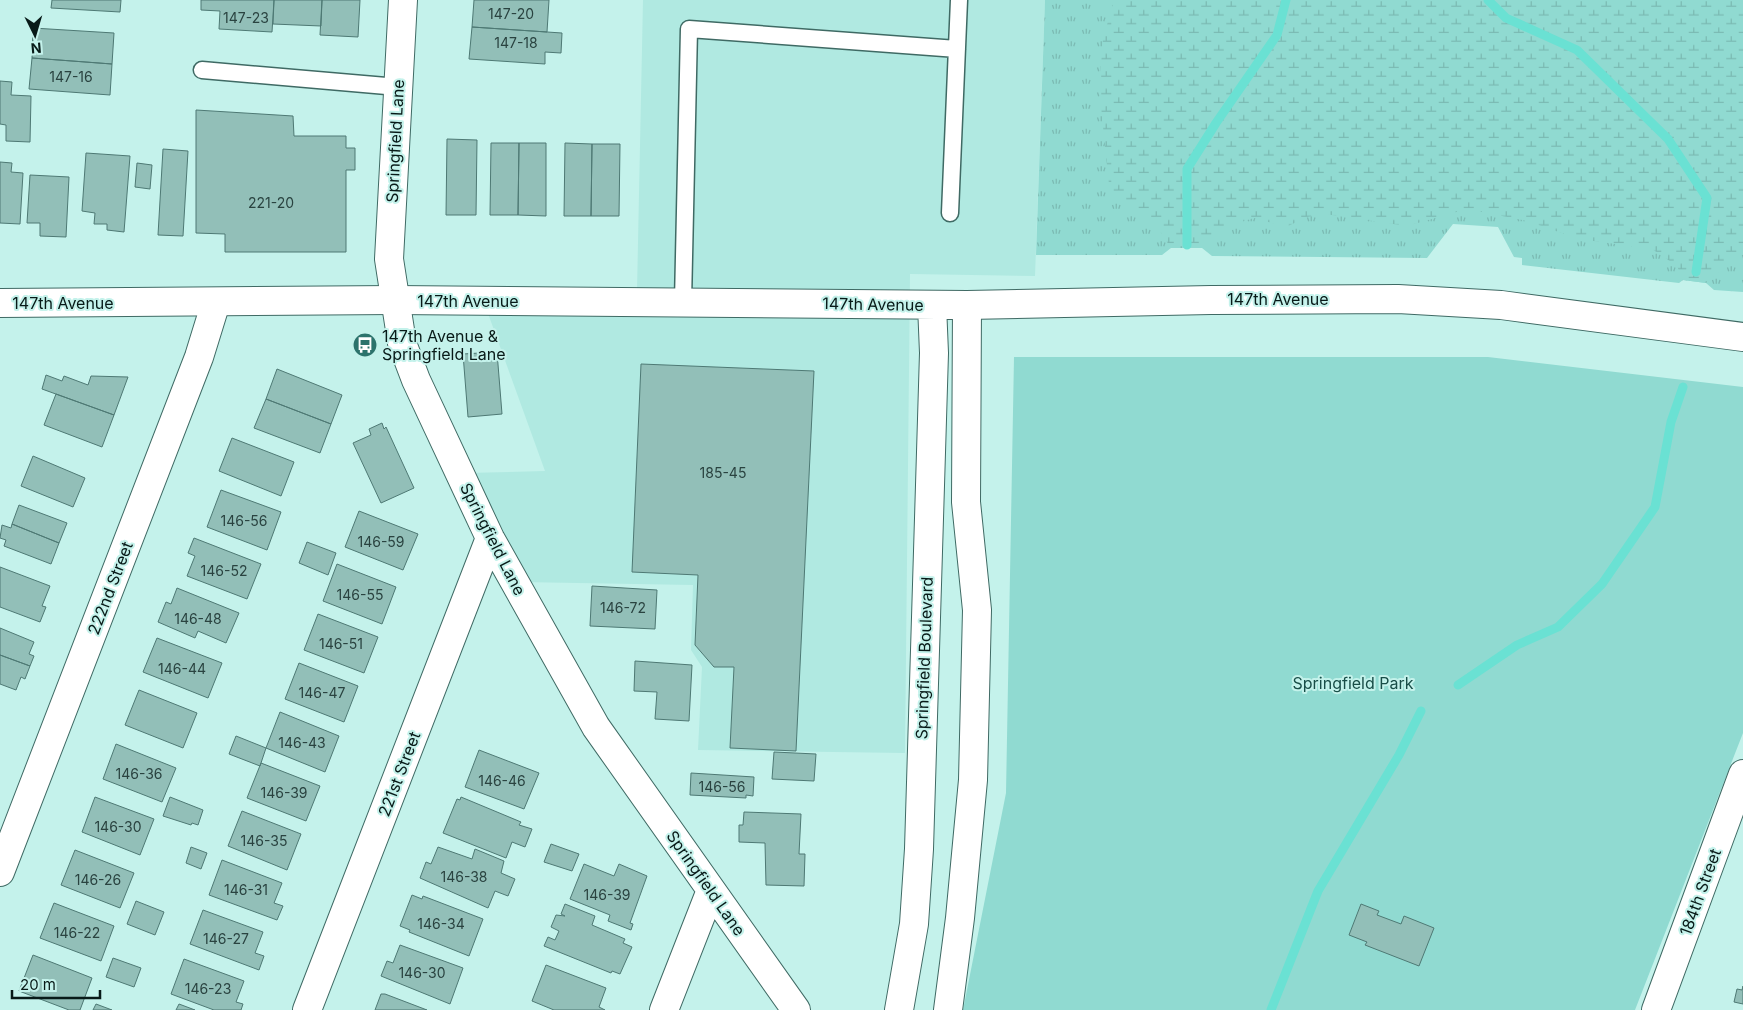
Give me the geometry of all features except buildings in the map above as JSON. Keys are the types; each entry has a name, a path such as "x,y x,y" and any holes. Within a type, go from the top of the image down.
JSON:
{"street":[{"name":"Springfield Lane","path":"403,0 389,259 402,343 416,380 490,538 596,728 796,1010"},
{"name":"147th Avenue","path":"0,303 395,300 967,305 1282,299 1456,302 1743,337"},
{"name":"222nd Street","path":"0,872 198,357 216,302"},
{"name":"Springfield Boulevard","path":"899,1010 914,924 919,849 934,353 932,305"},
{"path":"948,1010 960,918 973,780 977,610 966,502 967,305"},
{"name":"221st Street","path":"307,1010 490,538"},
{"name":"184th Street","path":"1656,1010 1743,774"},
{"path":"664,1010 711,890"}],"lane":[{"path":"950,213 959,0"},
{"path":"683,302 689,29 957,49"},
{"path":"202,70 398,87"}],"shaded area":[{"path":"643,0 1045,0 1035,276 910,274 905,753 698,750 702,667 691,650 693,585 520,582 465,473 545,471 481,294 637,291"}],"green space":[{"path":"1045,0 1743,0 1743,292 1714,290 1706,283 1683,280 1679,283 1522,265 1522,258 1514,257 1498,227 1453,224 1427,258 1212,256 1202,248 1171,248 1162,255 1036,255"},
{"path":"1114,0 1743,0 1743,250 1706,283 1683,280 1677,266 1652,249 1579,239 1527,221 1467,209 1407,226 1325,214 1307,217 1286,227 1254,218 1228,226 1202,248 1171,248 1148,213 1110,194 1099,88 1103,39"},
{"name":"Springfield Park","path":"1014,357 1488,357 1743,387 1743,733 1635,1010 963,1010 1006,793"}],"waterway":[{"path":"1187,245 1187,169 1216,123 1277,35 1286,0"},
{"path":"1488,0 1506,18 1577,50 1668,139 1707,198 1696,272"},
{"path":"1458,685 1517,645 1558,627 1602,584 1655,507 1671,422 1683,387"},
{"path":"1271,1010 1318,891 1399,755 1421,711"}],"place":[{"name":"147th Avenue & Springfield Lane","path":"365,345"}]}
